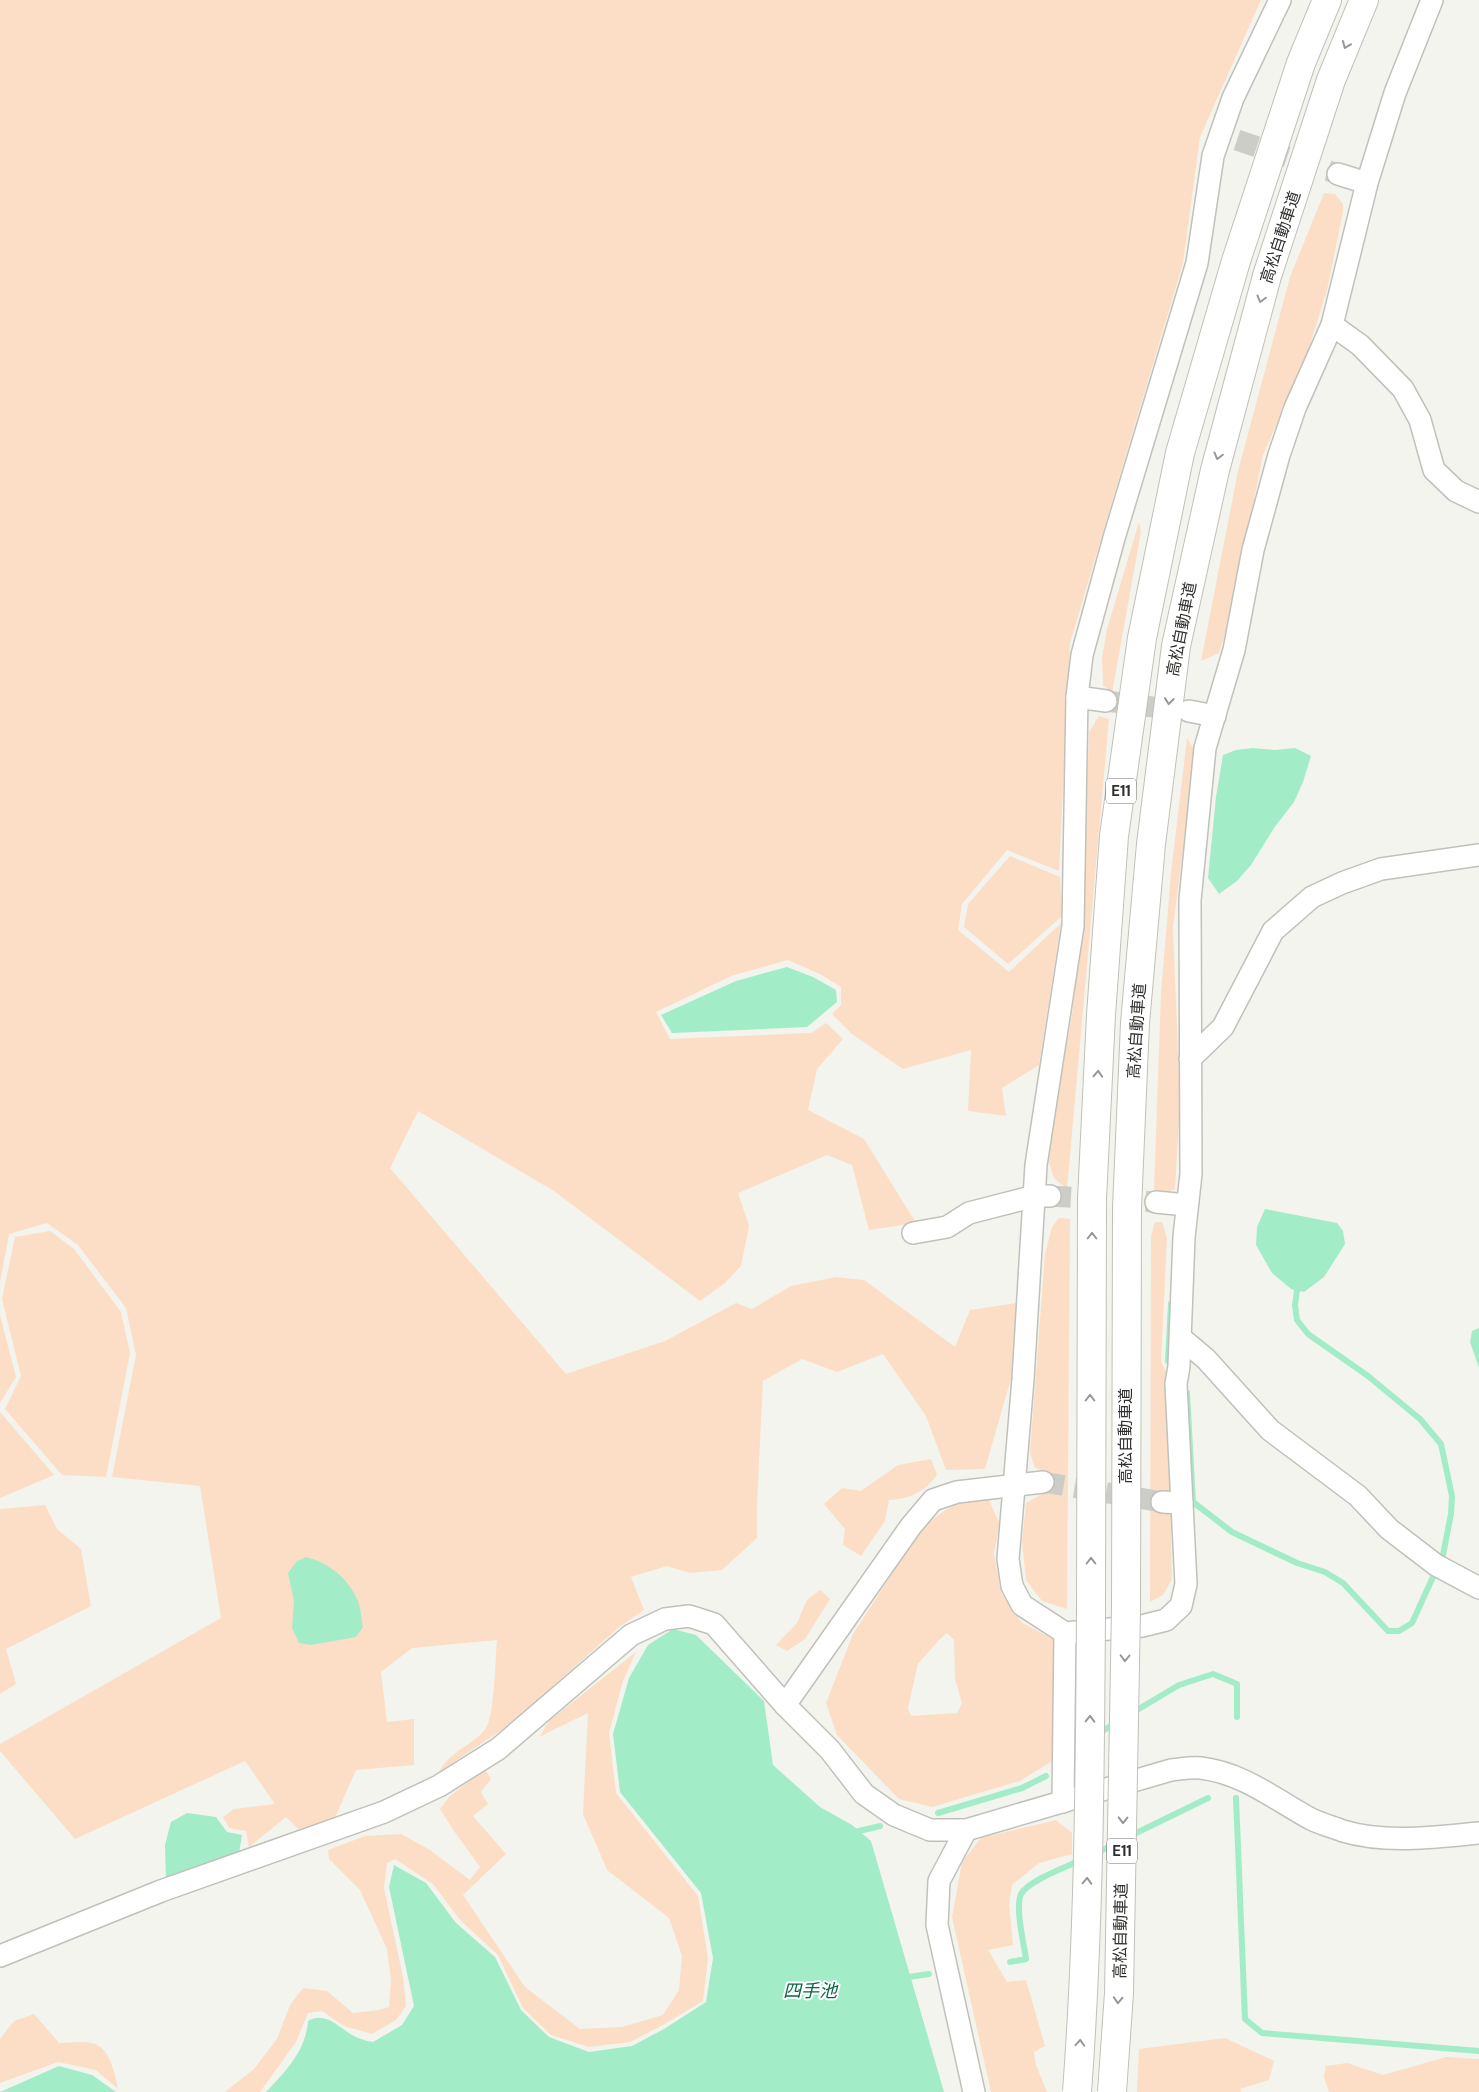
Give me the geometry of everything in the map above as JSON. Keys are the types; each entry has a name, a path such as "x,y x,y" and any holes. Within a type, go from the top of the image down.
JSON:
{"highway":[{"name":"高松自動車道","path":"1077,2092 1084,2002 1090,1815 1092,1199 1101,1015 1114,836 1142,638 1180,453 1236,261 1301,63 1327,0"},
{"name":"高松自動車道","path":"1112,2092 1119,1993 1126,1609 1127,1208 1136,1023 1151,844 1176,646 1215,470 1267,276 1331,80 1364,0"}],"street":[{"path":"1280,0 1233,98 1229,137 1213,156 1197,263 1114,538 1082,655 1077,697 1073,926 1038,1156 1042,1196 1008,1559 1012,1586 1022,1605 1065,1633 1142,1626 1166,1620 1181,1606 1186,1584 1172,1503 1176,1384 1181,1338 1184,1237 1191,1174 1190,900 1205,748 1234,650 1253,550 1279,455 1295,408 1332,325 1367,183 1394,93 1432,0"},
{"path":"1338,174 1367,183"},
{"path":"1332,325 1360,345 1403,389 1420,420 1434,470 1456,491 1479,502"},
{"path":"1077,697 1106,701"},
{"path":"1189,711 1215,716"},
{"path":"1190,1060 1224,1027 1273,931 1312,897 1342,883 1382,869 1479,855"},
{"path":"913,1233 947,1227 969,1213 1042,1196"},
{"path":"1156,1202 1187,1205"},
{"path":"1181,1338 1206,1359 1270,1430 1358,1496 1389,1529 1439,1567 1479,1588"},
{"path":"785,1705 910,1526 933,1500 957,1492 1043,1482"},
{"path":"0,1956 161,1891 384,1812 440,1786 498,1748 631,1635 665,1619 689,1616 714,1624 785,1705 830,1750 864,1794 894,1815 930,1830 966,1830 1171,1770 1201,1768 1222,1773 1264,1789 1312,1819 1345,1831 1380,1837 1424,1838 1479,1833"},
{"path":"1063,1802 1065,1633"},
{"path":"966,1830 939,1881 937,1926 974,2092"}],"shaded area":[{"path":"0,0 1261,0 1200,137 1183,263 1070,643 1059,871 1007,850 962,904 958,930 1009,972 1061,923 1039,1065 1002,1088 1006,1116 968,1111 971,1050 903,1069 852,1034 832,1014 841,1005 841,987 820,974 788,960 731,976 656,1012 670,1039 811,1033 826,1023 843,1039 817,1069 808,1110 864,1139 916,1223 869,1230 852,1165 827,1155 738,1193 749,1226 741,1266 725,1283 700,1301 554,1191 418,1111 390,1168 566,1374 665,1341 736,1303 752,1309 791,1286 836,1277 864,1280 955,1347 970,1310 1016,1303 1012,1375 985,1469 946,1470 926,1416 883,1354 837,1372 802,1359 763,1381 757,1538 722,1570 690,1573 667,1566 631,1577 644,1610 619,1627 512,1723 439,1772 448,1759 478,1737 488,1725 494,1688 497,1640 412,1648 381,1672 387,1722 414,1719 414,1765 356,1770 334,1820 298,1829 286,1817 249,1847 246,1831 229,1828 223,1817 234,1809 275,1804 245,1761 75,1839 0,1751 0,1744 221,1618 200,1486 112,1477 136,1355 126,1308 78,1245 47,1223 9,1234 0,1283"},
{"path":"1324,193 1335,194 1343,204 1327,290 1305,361 1263,455 1231,614 1219,653 1201,661 1238,471 1290,277"},
{"path":"1139,522 1141,532 1112,693 1103,685 1102,657 1107,629"},
{"path":"1099,716 1109,719 1067,1189 1054,1178 1047,1156 1072,1015 1083,915 1089,732"},
{"path":"1187,738 1195,751 1173,928 1180,1103 1175,1189 1162,1194 1154,1190 1161,993 1171,873"},
{"path":"1010,856 1060,877 1062,916 1008,964 964,927 968,904"},
{"path":"1059,1218 1070,1219 1067,1609 1042,1601 1026,1580 1022,1541 1026,1503 1044,1493 1046,1472 1035,1468 1030,1453 1045,1254 1052,1227"},
{"path":"1155,1222 1162,1222 1167,1238 1161,1362 1168,1375 1172,1579 1163,1595 1150,1602 1151,1236"},
{"path":"50,1231 74,1249 121,1312 130,1353 106,1477 62,1475 5,1409 21,1376 2,1299 15,1237"},
{"path":"0,1315 16,1377 0,1403"},
{"path":"0,1412 54,1475 0,1498"},
{"path":"931,1459 937,1475 916,1494 889,1500 885,1521 861,1556 843,1545 845,1529 824,1504 842,1488 861,1491 898,1465"},
{"path":"988,1498 1000,1524 994,1553 1001,1593 1021,1622 1058,1642 1054,1760 1020,1781 932,1807 899,1799 837,1735 826,1703 853,1634 923,1526 957,1502","holes":["947,1633 954,1640 955,1679 962,1703 957,1713 911,1716 908,1708 918,1664"]},
{"path":"45,1505 57,1529 81,1549 91,1606 6,1649 16,1684 0,1694 0,1509"},
{"path":"820,1590 830,1599 805,1639 787,1651 776,1645 797,1623 807,1600"},
{"path":"636,1652 623,1681 609,1733 616,1793 698,1896 708,1958 703,2001 630,2042 589,2047 551,2035 523,2008 498,1955 460,1920 433,1884 395,1859 387,1863 384,1888 403,1977 406,2006 396,2020 372,2034 344,2026 322,2011 308,2013 296,2042 260,2092 225,2092 254,2069 277,2039 290,2005 303,1988 327,1991 353,2013 389,2007 391,1980 387,1949 360,1890 329,1859 328,1850 365,1836 401,1834 430,1850 470,1880 480,1867 440,1809 449,1797 485,1769 491,1779 481,1792 488,1804 473,1816 506,1854 463,1895 525,1987 580,2029 622,2027 663,2015 679,1990 682,1956 669,1918 607,1870 583,1814 588,1713 539,1737 550,1720"},
{"path":"1056,1820 1072,1833 1072,1854 1039,1863 1012,1885 1009,1904 1013,1945 988,1950 1007,1982 1026,1980 1045,2046 1034,2052 1036,2065 1047,2092 991,2092 952,1917 962,1862 981,1838"},
{"path":"34,2014 59,2043 87,2042 103,2049 110,2062 118,2089 96,2070 58,2062 0,2083 0,2039 14,2021"},
{"path":"1225,2038 1274,2061 1269,2080 1240,2089 1241,2092 1137,2092 1139,2049"},
{"path":"1446,2057 1479,2059 1479,2092 1329,2092 1324,2077 1326,2066 1347,2063 1383,2075"}],"water":[{"path":"1253,748 1275,750 1295,748 1311,756 1303,782 1294,802 1274,828 1251,865 1237,881 1219,894 1208,878 1216,797 1223,755 1236,750"},
{"path":"787,967 813,977 836,990 837,1002 807,1027 672,1033 661,1015 736,981"},
{"path":"1265,1209 1337,1223 1343,1231 1345,1244 1324,1277 1304,1292 1291,1289 1272,1273 1256,1245 1257,1227"},
{"path":"1479,1328 1479,1368 1470,1342 1472,1331"},
{"path":"306,1557 336,1571 352,1589 358,1600 363,1627 356,1637 311,1645 299,1643 292,1628 294,1601 288,1573 297,1561"},
{"name":"四手池","path":"673,1629 696,1635 764,1701 773,1765 820,1807 852,1825 871,1841 944,2092 266,2092 287,2069 299,2051 308,2021 315,2018 328,2020 358,2038 373,2042 402,2025 414,2006 389,1887 394,1865 426,1883 456,1923 495,1957 521,2010 549,2037 589,2052 632,2046 664,2029 706,2002 713,1958 701,1893 620,1792 613,1734 629,1678 648,1645"},
{"path":"187,1813 216,1817 227,1832 242,1835 239,1853 166,1881 165,1845 171,1822"},
{"path":"59,2066 92,2075 116,2092 0,2092"}],"waterway":[{"path":"1187,1393 1193,1502 1232,1532 1297,1563 1325,1572 1343,1583 1388,1631 1399,1631 1412,1623 1443,1555 1451,1514 1452,1496 1441,1444 1420,1419 1368,1376 1308,1334 1297,1320 1295,1305 1298,1283"},
{"path":"1168,1361 1171,1304"},
{"path":"1132,1713 1179,1685 1213,1674 1237,1684 1237,1717"},
{"path":"1098,1734 1117,1722"},
{"path":"938,1813 1022,1788 1046,1776"},
{"path":"1128,1837 1208,1798"},
{"path":"1236,1798 1245,2019 1262,2033 1479,2051"},
{"path":"851,1833 880,1826"},
{"path":"1094,1854 1115,1844"},
{"path":"1010,1962 1026,1959 1019,1917 1021,1894 1039,1879 1081,1860"},
{"path":"902,1978 929,1974"}],"tunnel":[{"path":"1237,140 1338,174"},
{"path":"1106,701 1184,711"},
{"path":"1050,1196 1156,1202"},
{"path":"1043,1482 1162,1502"}]}
